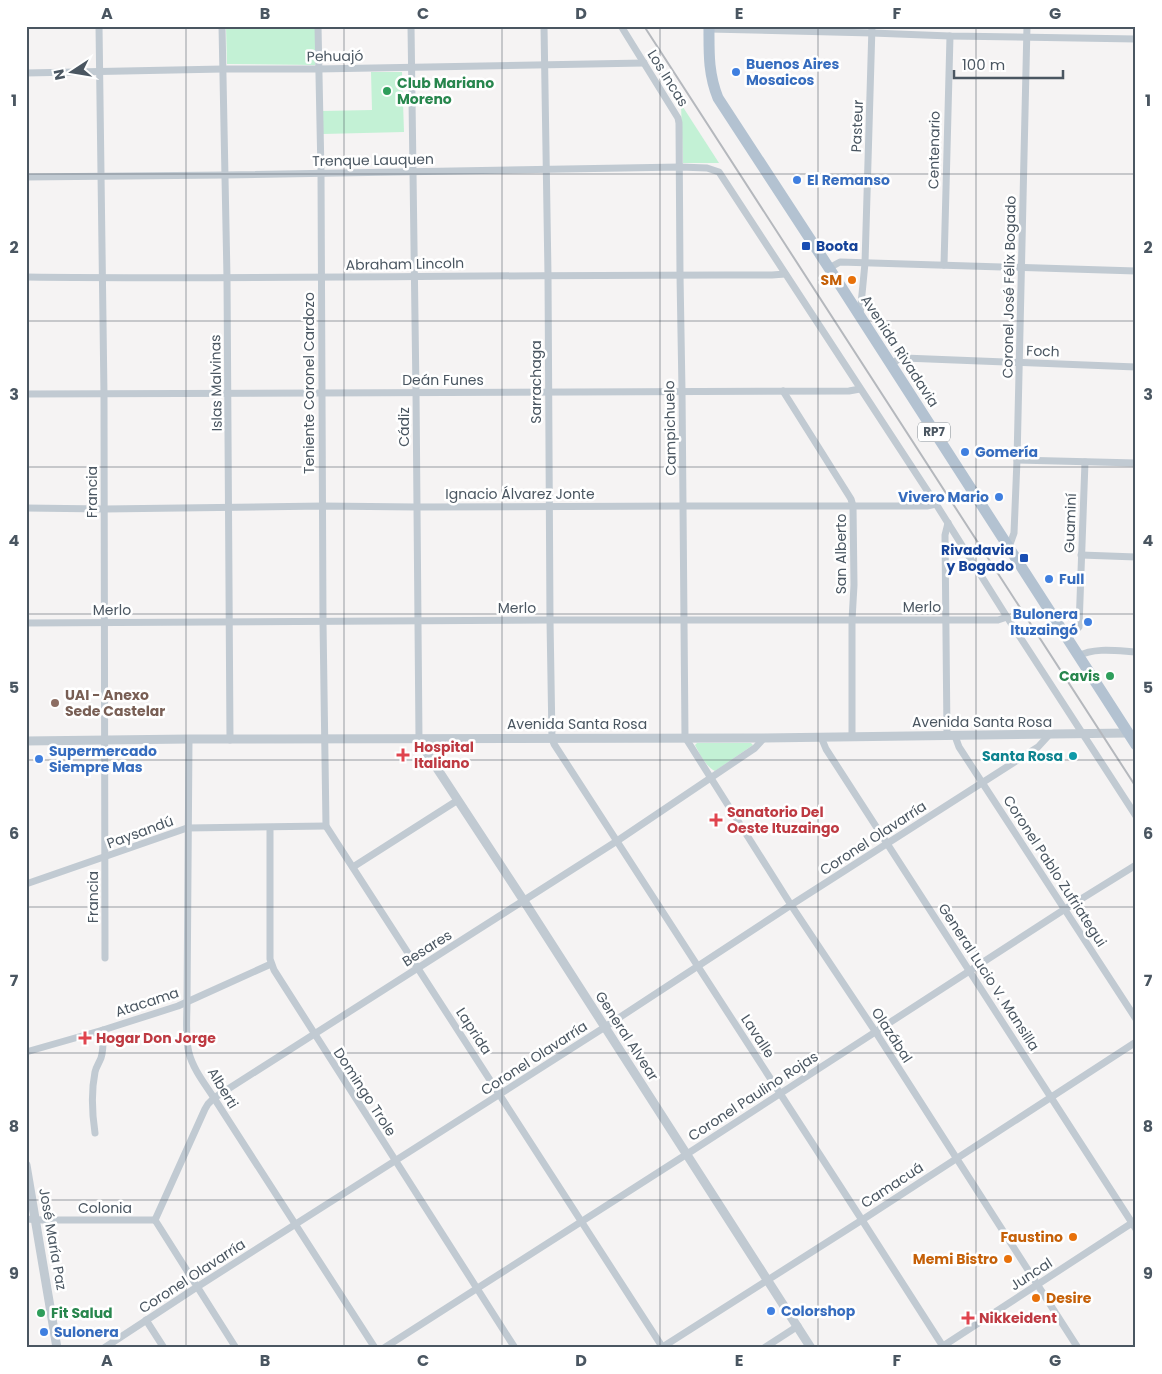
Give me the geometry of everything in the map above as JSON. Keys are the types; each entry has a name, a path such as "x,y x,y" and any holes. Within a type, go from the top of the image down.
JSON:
{"main road":[{"name":"Avenida Rivadavia","path":"709,28 710,72 718,98 1078,656 1132,733"},
{"name":"RP7","path":"1132,733 1136,745"}],"street":[{"name":"Francia","path":"98,26 105,509 105,958"},
{"name":"Islas Malvinas","path":"222,26 230,507 230,740"},
{"name":"Teniente Coronel Cardozo","path":"318,26 325,739"},
{"name":"Cádiz","path":"411,26 419,739"},
{"name":"Sarrachaga","path":"544,26 552,739"},
{"name":"Los Incas","path":"621,26 678,118"},
{"name":"Coronel José Félix Bogado","path":"1009,547 1014,533 1017,460 1027,26"},
{"path":"709,28 872,29 950,36 1136,39"},
{"name":"Pasteur","path":"860,316 865,263 872,29"},
{"name":"Centenario","path":"944,265 950,36"},
{"name":"Pehuajó","path":"26,73 644,63"},
{"name":"Campichuelo","path":"678,118 680,129 685,737"},
{"name":"Trenque Lauquen","path":"26,177 707,168 719,172 784,274"},
{"path":"829,268 840,262 1136,271"},
{"path":"784,274 936,504 1007,618 1136,816"},
{"name":"Abraham Lincoln","path":"26,277 321,278 784,274"},
{"name":"Foch","path":"891,364 904,358 1136,367"},
{"name":"Deán Funes","path":"26,394 783,391 849,390 860,388"},
{"name":"San Alberto","path":"783,391 851,499 853,506 852,736"},
{"path":"1017,460 1136,463"},
{"name":"Guaminí","path":"1067,639 1079,627 1085,462"},
{"name":"Ignacio Álvarez Jonte","path":"26,508 927,506 936,504"},
{"path":"948,523 945,535 946,619 951,736"},
{"path":"1081,555 1136,557"},
{"name":"Merlo","path":"26,623 998,620 1007,618"},
{"path":"1078,656 1094,651 1136,652"},
{"name":"Avenida Santa Rosa","path":"26,741 685,737 821,738 852,736 1132,733"},
{"name":"Coronel Olavarría","path":"104,1348 500,1095 790,905 1038,747 1048,735"},
{"name":"Coronel Pablo Zufriategui","path":"951,736 1136,1019"},
{"name":"Olazábal","path":"685,737 790,905 875,1031 1078,1348"},
{"name":"Besares","path":"155,1220 205,1109 214,1098 617,841 755,748 764,738"},
{"name":"General Lucio V. Mansilla","path":"821,738 826,749 1134,1224"},
{"name":"Alberti","path":"189,739 187,828 187,1002 189,1053 214,1098 375,1348"},
{"path":"325,739 326,826"},
{"name":"General Alvear","path":"419,739 423,748 524,901 812,1348"},
{"name":"Lavalle","path":"552,739 942,1347"},
{"path":"353,867 458,800"},
{"name":"Paysandú","path":"26,884 187,828 326,826"},
{"name":"Laprida","path":"326,826 662,1347"},
{"name":"Domingo Trole","path":"270,828 271,964 515,1348"},
{"name":"Coronel Paulino Rojas","path":"384,1348 1136,864"},
{"name":"Atacama","path":"26,1052 103,1030 187,1002 271,964"},
{"path":"95,1133 92,1112 94,1081 96,1069 101,1058 103,1030"},
{"name":"Camacuá","path":"662,1347 1136,1042"},
{"name":"José María Paz","path":"26,1165 31,1219 57,1348"},
{"name":"Colonia","path":"31,1219 155,1220"},
{"path":"155,1220 236,1348"},
{"name":"Juncal","path":"942,1347 1134,1224"},
{"path":"146,1320 164,1348"},
{"path":"764,1348 798,1326"}],"green space":[{"path":"226,26 315,26 315,65 227,64"},
{"name":"Club Mariano Moreno","path":"371,72 402,72 404,132 323,134 322,111 372,110"},
{"path":"681,104 719,163 683,163"},
{"path":"697,743 751,743 753,745 715,771 703,760 695,745"}],"railway":[{"path":"644,26 1136,787"}],"place":[{"name":"Buenos Aires Mosaicos","path":"736,72"},
{"name":"Club Mariano Moreno","path":"387,91"},
{"name":"El Remanso","path":"797,180"},
{"name":"Boota","path":"806,246"},
{"name":"SM","path":"852,280"},
{"name":"Gomería","path":"965,452"},
{"name":"Vivero Mario","path":"999,497"},
{"name":"Rivadavia y Bogado","path":"1024,558"},
{"name":"Full","path":"1049,579"},
{"name":"Bulonera Ituzaingó","path":"1088,622"},
{"name":"Cavis","path":"1110,676"},
{"name":"UAI - Anexo Sede Castelar","path":"55,703"},
{"name":"Hospital Italiano","path":"403,755"},
{"name":"Santa Rosa","path":"1073,756"},
{"name":"Supermercado Siempre Mas","path":"39,759"},
{"name":"Sanatorio Del Oeste Ituzaingo","path":"716,820"},
{"name":"Hogar Don Jorge","path":"85,1038"},
{"name":"Faustino","path":"1073,1237"},
{"name":"Memi Bistro","path":"1008,1259"},
{"name":"Desire","path":"1036,1298"},
{"name":"Colorshop","path":"771,1311"},
{"name":"Fit Salud","path":"41,1313"},
{"name":"Nikkeident","path":"968,1318"},
{"name":"Sulonera","path":"44,1332"}]}
